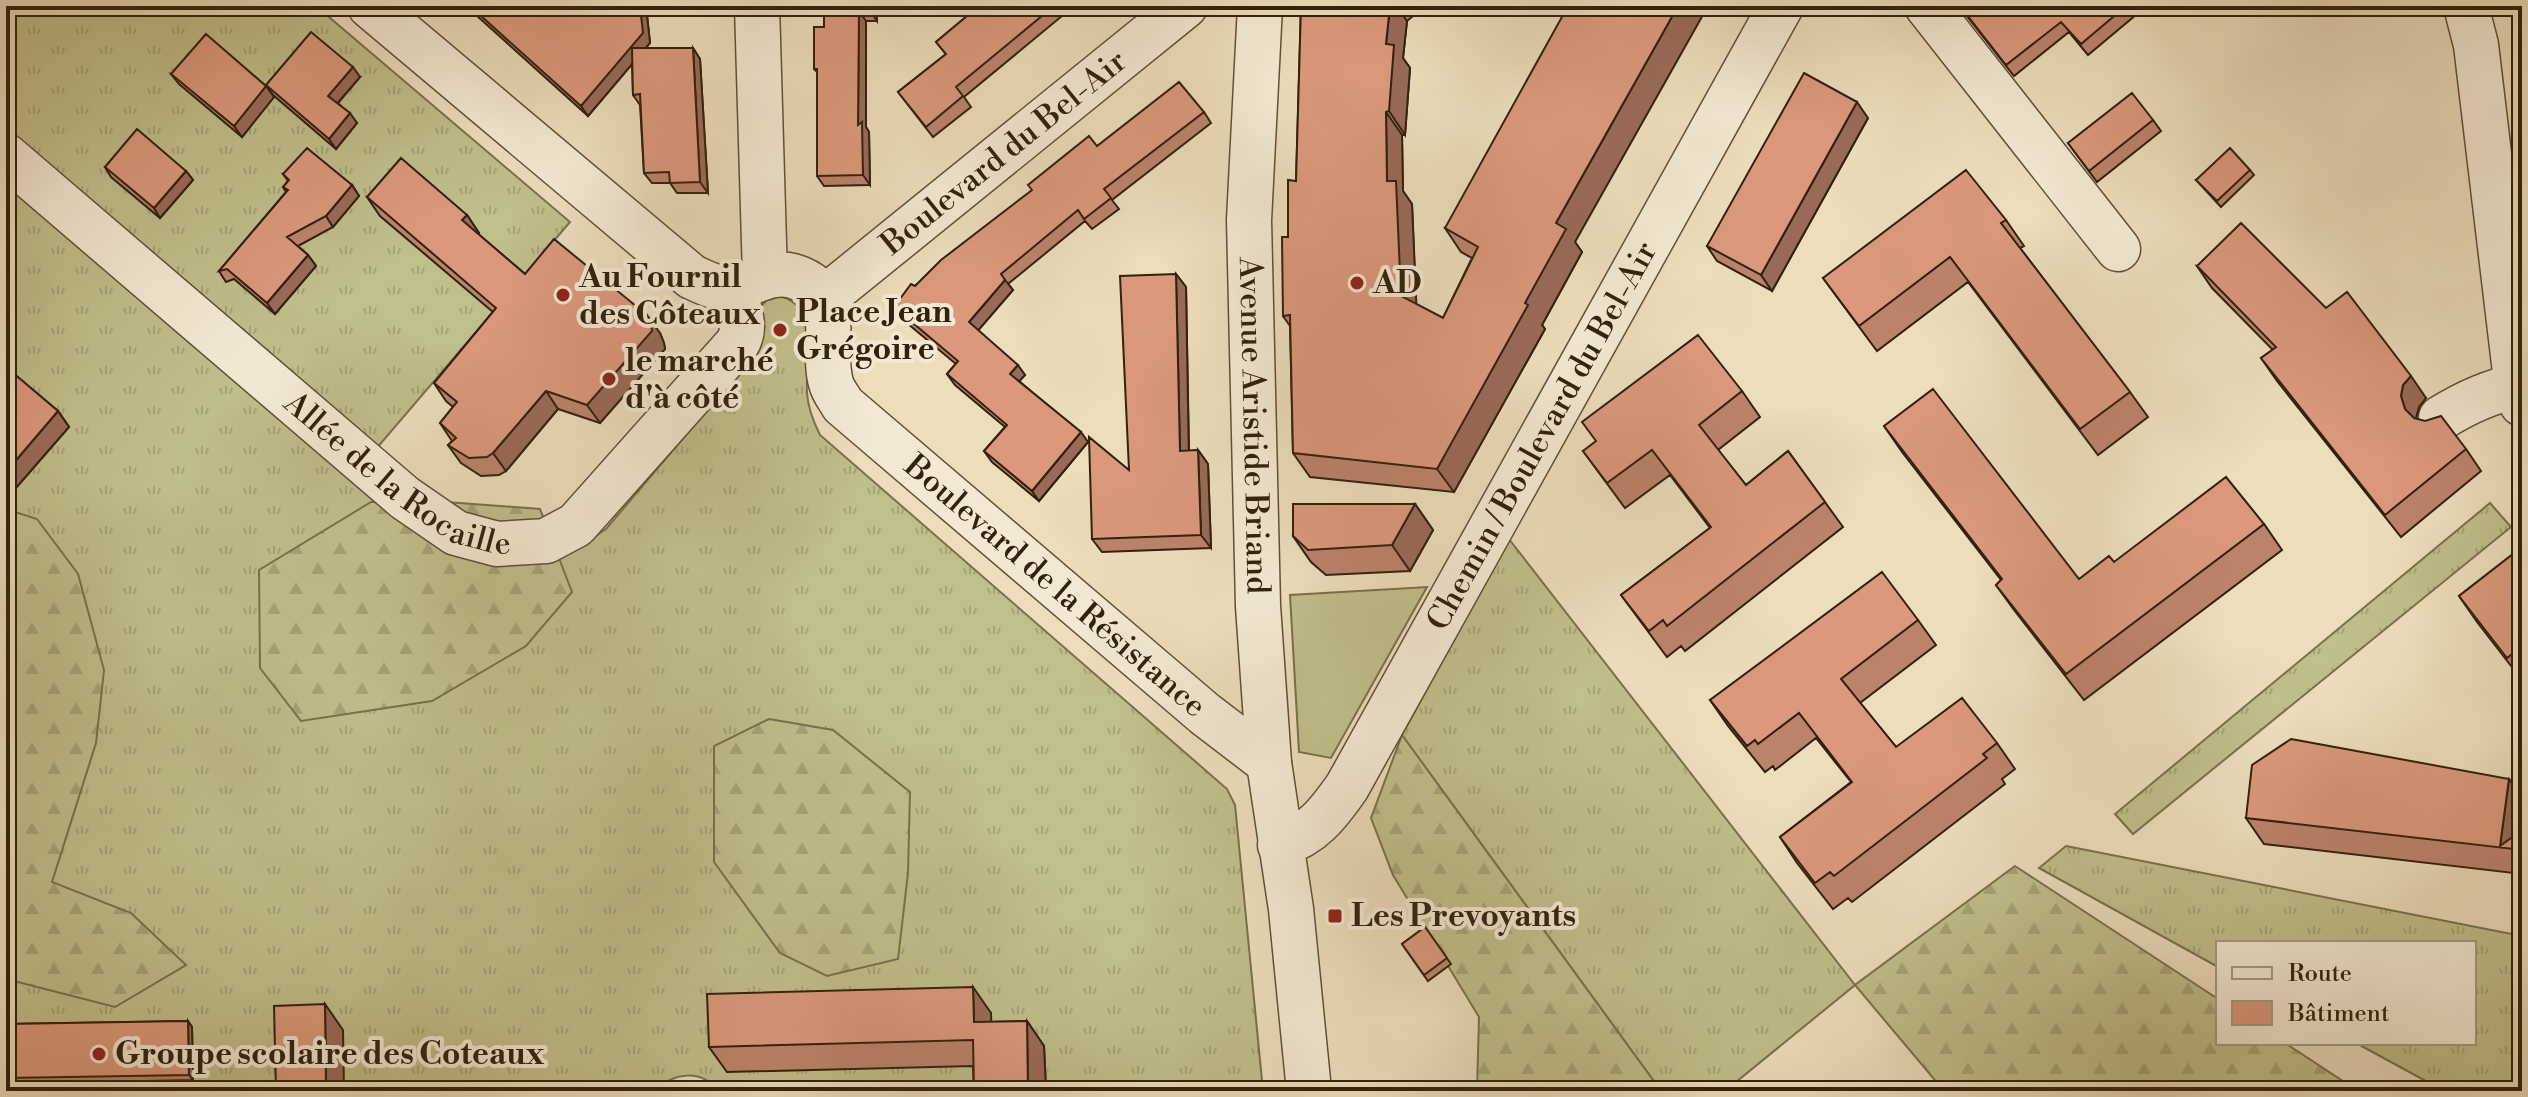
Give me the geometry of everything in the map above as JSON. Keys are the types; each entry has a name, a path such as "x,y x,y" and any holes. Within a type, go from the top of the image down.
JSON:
{"street":[{"path":"370,6 692,277 723,288 784,275 801,279 813,287 822,300"},
{"name":"Allée de la Rocaille","path":"6,156 405,498 456,533 497,544 546,541 576,525 741,337 744,322 737,295 752,281 757,6"},
{"name":"Boulevard du Bel-Air","path":"822,300 1185,6"},
{"name":"Avenue Aristide Briand","path":"1260,6 1249,220 1258,606 1269,763 1291,909 1309,1091"},
{"name":"Chemin / Boulevard du Bel-Air","path":"1280,845 1298,839 1317,826 1347,787 1781,6"},
{"path":"1927,6 2118,249"},
{"path":"2441,418 2467,402 2519,395 2476,45 2466,6"},
{"name":"Boulevard de la Résistance","path":"822,300 830,324 828,365 831,386 843,405 1205,714 1269,763"}],"green space":[{"path":"6,6 316,6 570,222 352,477 573,551 606,529 754,355 759,308 777,296 791,300 800,309 805,322 808,399 820,435 1227,789 1235,805 1263,1091 717,1091 703,1079 687,1076 670,1080 655,1091 192,1091 191,1027 6,1029"},
{"path":"371,502 446,502 540,509 572,592 526,646 432,701 301,721 260,668 259,570"},
{"path":"2490,503 2511,527 2133,834 2115,814"},
{"path":"6,509 37,519 78,574 104,670 96,743 52,882 131,913 186,965 115,1007 6,979"},
{"path":"1509,539 1855,985 1725,1091 1661,1091 1402,735"},
{"path":"1427,587 1331,758 1299,752 1290,595"},
{"path":"769,719 833,730 910,792 908,873 898,959 827,976 780,953 714,862 714,746"},
{"path":"1402,735 1661,1091 1477,1091 1479,1017 1393,875 1371,818"},
{"path":"2066,846 2522,936 2522,1091 2444,1091 2360,1045 2476,1045 2476,941 2216,941 2216,966 2039,868"},
{"path":"2015,866 2216,998 2216,1045 2288,1045 2358,1091 1944,1091 1855,985"}],"building":[{"path":"470,6 640,6 643,33 581,106"},
{"path":"824,6 870,6 870,11 859,11 858,125 862,122 863,175 817,176 814,27 824,27"},
{"path":"979,6 1054,6 956,87 963,96 926,127 898,92 946,54 936,42"},
{"path":"1301,6 1390,6 1386,44 1394,45 1389,111 1386,112 1387,181 1396,181 1401,296 1443,318 1478,247 1445,228 1568,6 1678,6 1556,223 1566,229 1525,303 1528,305 1437,469 1293,453 1290,315 1283,316 1282,237 1288,237 1288,180 1296,181"},
{"path":"1960,6 2126,6 2081,44 2061,22 2006,65"},
{"path":"311,32 353,67 328,96 350,113 329,139 266,85"},
{"path":"206,34 266,86 234,126 171,74"},
{"path":"632,48 693,48 700,182 670,183 669,172 644,173 640,94 633,95"},
{"path":"1804,73 1857,102 1761,275 1707,246"},
{"path":"1179,82 1204,112 1104,189 1111,198 1084,219 1078,210 1001,274 1005,280 969,322 1018,365 1010,374 1081,432 1032,491 984,451 1007,425 947,374 958,361 894,307 911,284 915,286 941,260 1032,190 1028,185 1089,136 1097,146"},
{"path":"2132,93 2153,120 2089,171 2068,143"},
{"path":"137,129 186,171 154,208 105,167"},
{"path":"307,148 352,185 326,216 287,237 308,255 267,303 227,269 219,271 288,190 283,187 289,180 283,174"},
{"path":"2230,148 2250,170 2217,201 2196,180"},
{"path":"401,158 467,215 462,220 525,274 554,239 647,315 651,324 652,331 587,405 546,391 487,457 469,458 448,445 456,438 440,423 457,402 434,383 496,308 367,197"},
{"path":"1966,170 2006,220 2001,223 2130,392 2080,429 1950,257 1859,326 1823,278"},
{"path":"2241,223 2326,308 2347,292 2411,376 2403,385 2401,396 2405,409 2414,418 2425,421 2441,416 2466,449 2385,515 2261,358 2276,347 2197,266"},
{"path":"1176,274 1180,451 1198,450 1201,535 1092,539 1089,437 1129,470 1120,276"},
{"path":"1698,335 1742,391 1699,425 1746,485 1788,451 1825,502 1667,626 1663,620 1649,631 1621,595 1711,527 1652,450 1607,483 1583,451 1596,441 1582,422"},
{"path":"6,367 58,411 6,472"},
{"path":"1933,389 2079,579 2109,556 2114,562 2226,477 2264,524 2066,674 1996,585 2002,579 1884,426"},
{"path":"1293,504 1415,504 1392,545 1308,550 1293,536"},
{"path":"2522,547 2522,646 2507,658 2459,596"},
{"path":"1882,572 1918,620 1841,679 1896,747 1962,698 1997,743 1983,754 1987,758 1834,876 1830,872 1815,883 1780,837 1852,782 1799,713 1758,744 1755,740 1747,746 1710,700"},
{"path":"2291,739 2509,779 2500,846 2522,830 2522,850 2246,818 2252,765"},
{"path":"1425,927 1447,958 1424,975 1402,944"},
{"path":"973,987 974,1022 1027,1021 1028,1091 974,1091 973,1040 709,1047 707,994"},
{"path":"325,1004 326,1091 276,1091 274,1006"},
{"name":"Groupe scolaire des Coteaux","path":"188,1021 189,1075 6,1078 6,1024"}],"place":[{"name":"AD","path":"1357,283"},
{"name":"Au Fournil des Côteaux","path":"563,295"},
{"name":"Place Jean Grégoire","path":"780,330"},
{"name":"le marché d'à côté","path":"609,379"},
{"name":"Les Prevoyants","path":"1335,916"},
{"name":"Groupe scolaire des Coteaux","path":"99,1054"}]}
